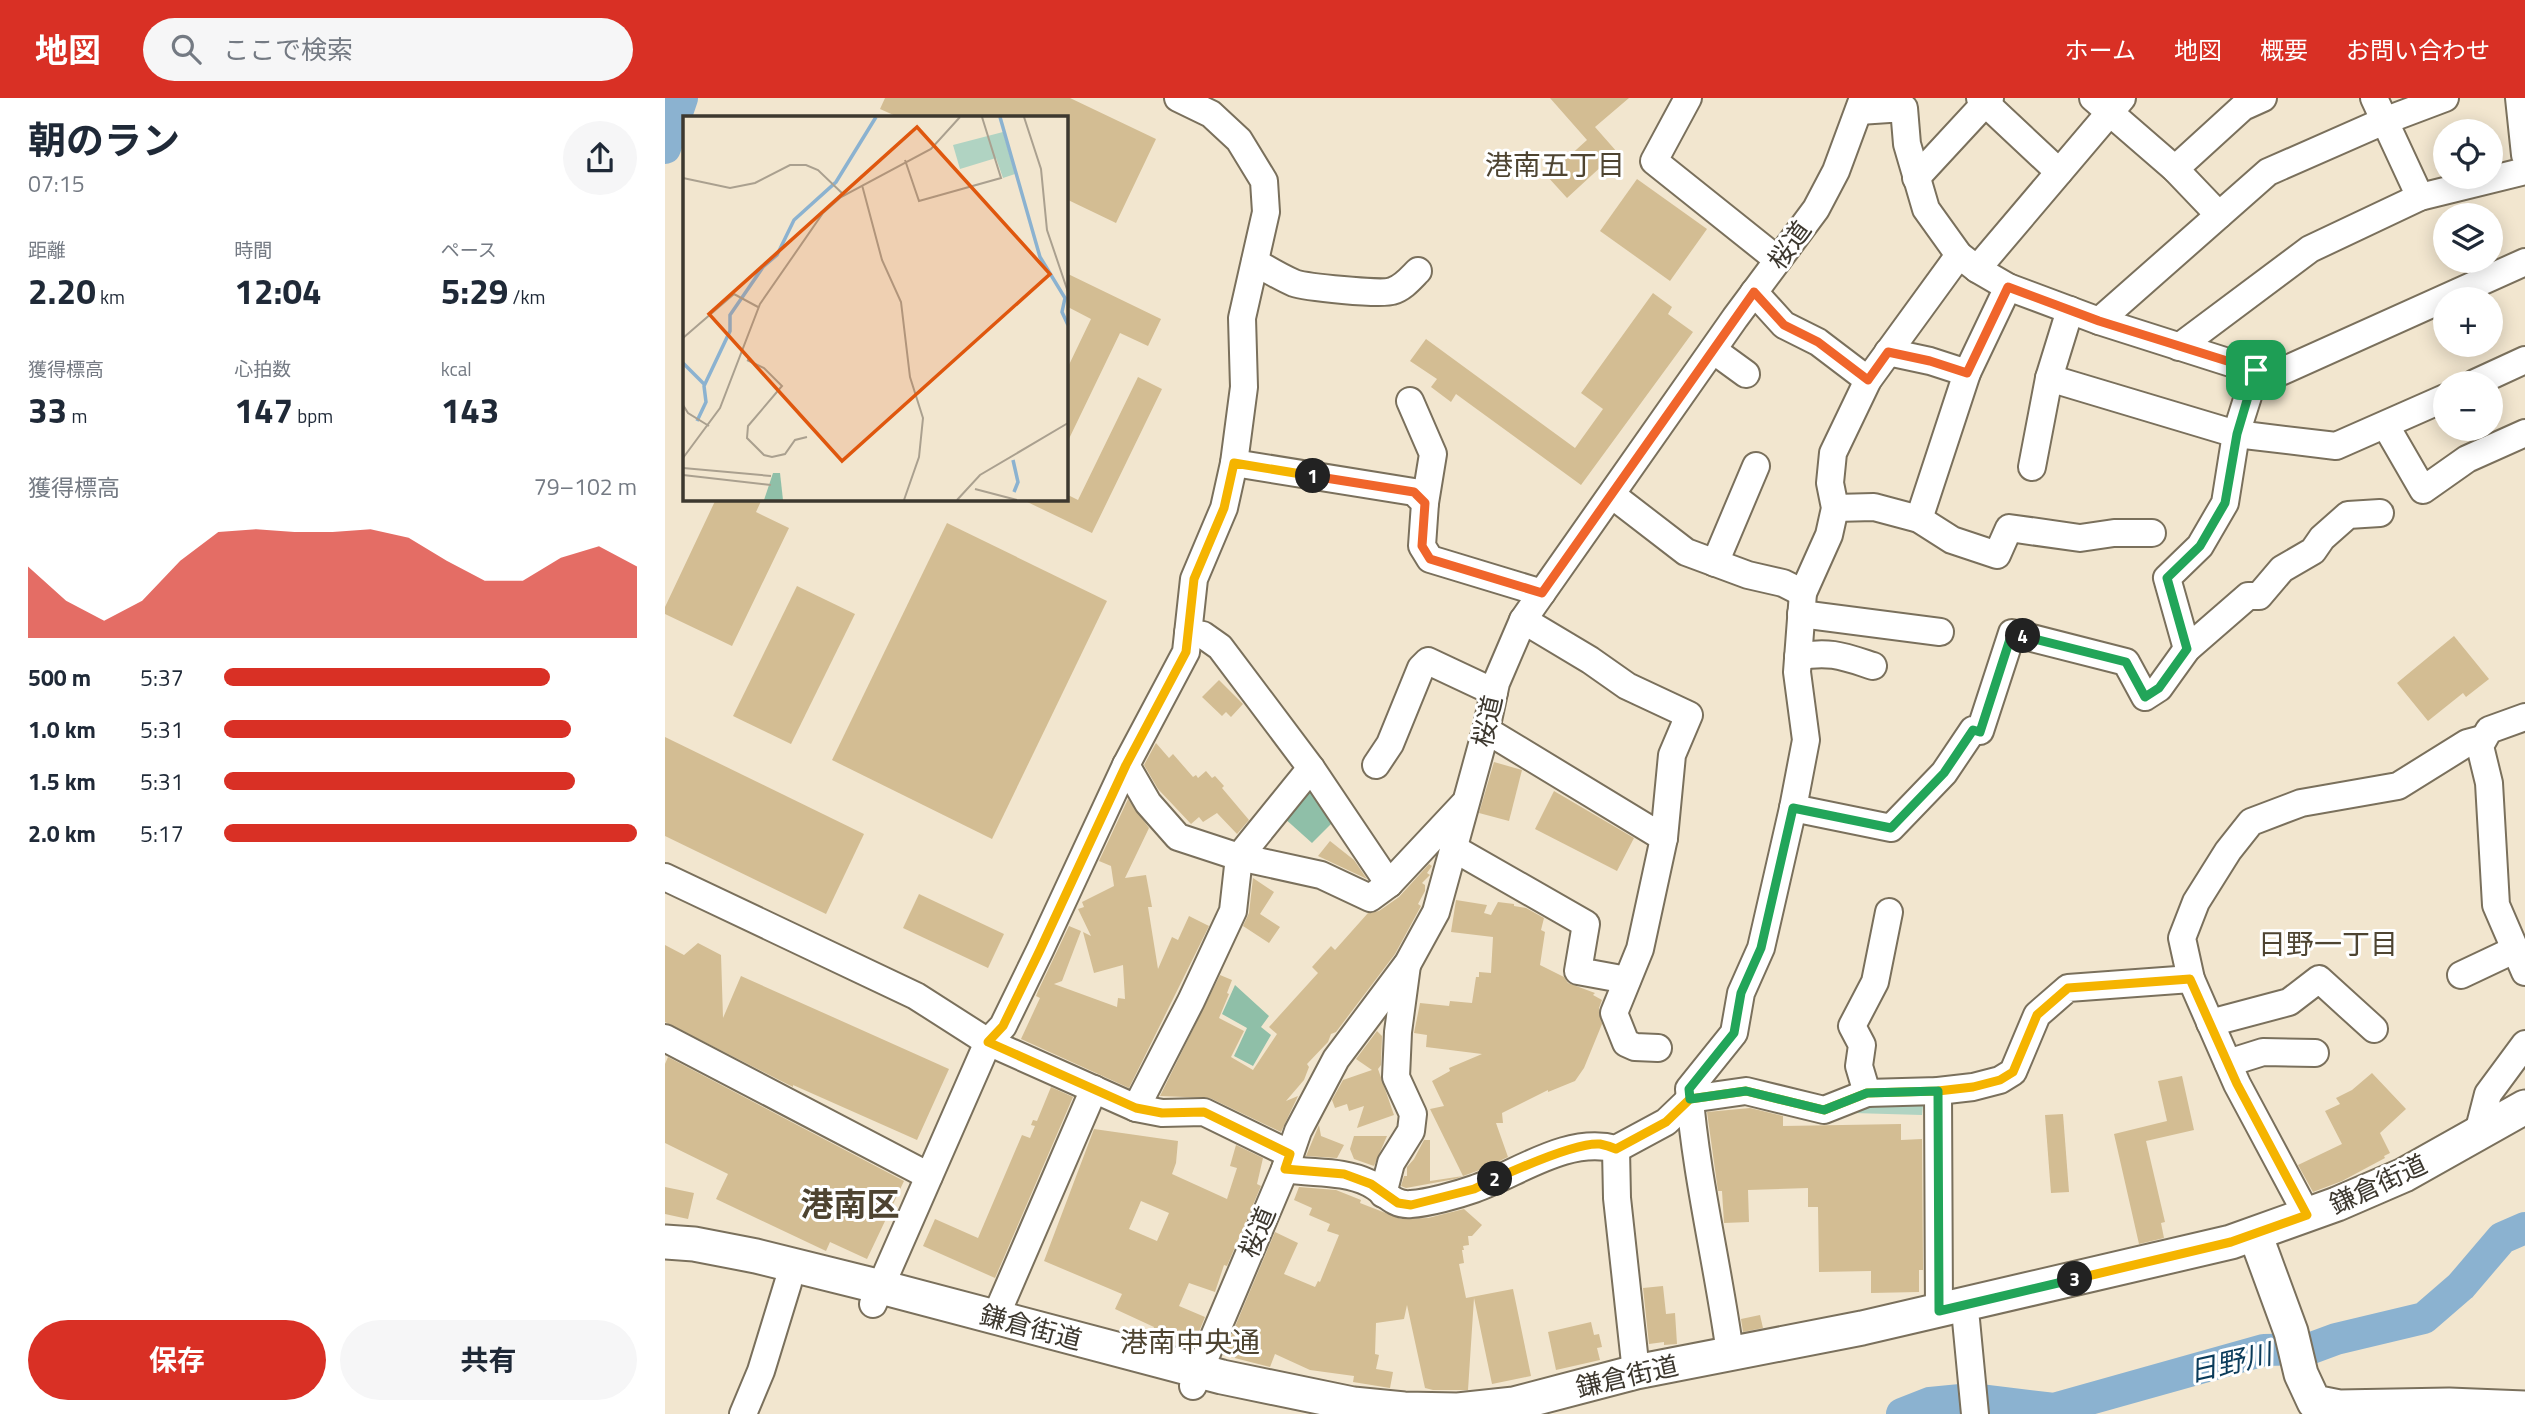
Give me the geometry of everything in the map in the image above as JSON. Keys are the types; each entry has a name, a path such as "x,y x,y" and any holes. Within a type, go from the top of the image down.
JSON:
{"main road":[{"name":"鎌倉街道","path":"665,1242 694,1244 756,1256 877,1295 1322,1409 1353,1404 1458,1410 1514,1404 1636,1372 1862,1328 2108,1291 2235,1258 2258,1241 2307,1215 2404,1175 2525,1107"},
{"name":"鎌倉街道","path":"2258,1241 2343,1218 2474,1157 2525,1126"},
{"path":"2258,1241 2291,1332 2305,1397 2339,1407 2485,1410 2525,1408"},
{"name":"鎌倉街道","path":"665,1261 702,1265 788,1283 877,1295 995,1318 1195,1378"},
{"name":"鎌倉街道","path":"1542,1414 1866,1344 1952,1315"}],"street":[{"path":"877,1295 988,1042 1003,1026 1126,765 1186,652 1194,579 1224,508 1234,463 1244,387 1241,318 1266,212 1264,181 1221,110 1211,114 1178,98"},
{"path":"1688,98 1654,161 1778,260"},
{"path":"2175,169 2243,107 2263,98"},
{"path":"2099,321 2268,172 2379,110 2445,98"},
{"path":"2519,98 2525,155"},
{"path":"1916,178 1985,100 2059,172"},
{"path":"1730,1353 1712,1240 1700,1186 1689,1089 1734,1033 1741,993 1761,948 1793,808 1805,740 1797,672 1802,603 1829,535 1835,508 1830,483 1833,453 1868,380 1888,352 1968,262 2059,172 2108,103 2219,215"},
{"path":"1861,105 1904,108 1907,144 1926,209 1968,262 2008,287 2099,321 2256,370 2276,374 2525,262"},
{"name":"桜道","path":"1195,1378 1298,1131 1336,1059 1408,963 1436,912 1494,692 1523,620 1754,292 1816,209 1836,171 1861,105"},
{"path":"2379,110 2420,197"},
{"path":"2179,347 2310,249 2420,197 2525,171"},
{"path":"1255,262 1303,286 1378,293 1394,291 1418,271"},
{"path":"1919,519 1967,373 2008,287"},
{"path":"1754,292 1784,325 1818,342 1868,380"},
{"path":"2032,467 2049,378 2070,310"},
{"path":"1713,350 1746,374"},
{"path":"1888,352 1967,373"},
{"path":"2501,371 2525,360"},
{"path":"2187,649 2167,578 2200,546 2225,503 2237,434 2256,370"},
{"path":"2049,378 2237,434 2336,446 2433,404"},
{"path":"1410,401 1433,454 1425,503 1422,546 1430,559 1542,593"},
{"path":"2386,426 2423,490 2467,459 2525,433"},
{"path":"1234,463 1414,492 1425,503"},
{"path":"1715,563 1756,466"},
{"path":"1612,495 1686,552 1748,575 1783,583 1802,603 1940,632"},
{"path":"1835,508 1874,508 1919,519 1952,540 1997,555 2009,528 2080,538 2114,533 2152,533"},
{"path":"1793,808 1891,828 1944,773 1973,730 1980,732 2012,633 2126,662 2145,697 2159,688 2187,649 2248,596 2259,596 2282,569 2313,551 2322,538 2348,515 2380,513"},
{"path":"1523,620 1590,660 1627,686 1689,715 1672,755 1664,838 1640,948 1614,1013 1626,1043 1635,1047 1658,1048"},
{"path":"1188,633 1203,635 1220,647 1311,768 1389,884"},
{"path":"1798,657 1831,653 1873,666"},
{"path":"1376,765 1390,744 1421,668 1428,661 1494,692"},
{"path":"2461,975 2520,961 2495,905 2489,783 2480,747 2489,730 2525,717"},
{"path":"1486,730 1664,838"},
{"path":"2307,1215 2228,1063 2190,979 2182,939 2191,914 2228,851 2251,822 2301,803 2398,786 2467,743 2482,739"},
{"path":"1126,765 1148,803 1178,836 1239,857 1321,875 1370,898 1389,884 1466,801"},
{"path":"1136,1108 1233,911 1239,857 1311,768"},
{"path":"1453,848 1586,924 1577,971 1627,980"},
{"path":"665,877 916,996 988,1042 1136,1108 1162,1113 1204,1112 1287,1161 1344,1174 1371,1184 1398,1203 1411,1205 1452,1183 1474,1189 1521,1167 1586,1145 1599,1144 1616,1149 1666,1122 1690,1099 1746,1091 1824,1110 1867,1093 1938,1091 1973,1087 2000,1080 2013,1072 2037,1015 2068,988 2190,979"},
{"path":"1867,1093 1859,1066 1862,1045 1852,1026 1874,982 1889,912"},
{"path":"1383,1194 1391,1163 1411,1131 1413,1114 1396,1077 1398,1032 1408,963"},
{"path":"2210,1023 2289,1002 2319,979 2374,1029"},
{"path":"2000,1080 2023,1012"},
{"path":"665,1038 929,1176"},
{"path":"2479,1133 2488,1094 2525,1044"},
{"path":"2228,1063 2263,1052 2315,1053"},
{"path":"995,1318 1094,1089"},
{"path":"1938,1091 1952,1315 1973,1381 1975,1414"},
{"path":"1616,1149 1617,1198 1636,1372"},
{"path":"743,1414 761,1371 788,1283"}],"green space":[{"path":"1309,782 1335,820 1312,843 1283,817"},
{"path":"1235,985 1269,1016 1261,1027 1271,1035 1253,1066 1234,1056 1247,1028 1222,1014"},
{"path":"1924,1095 1922,1115 1853,1113 1870,1100"}],"building":[{"path":"885,98 1070,98 1156,139 1116,223 1067,199 1067,116 896,116 880,109"},
{"path":"1550,98 1629,98 1595,127 1617,152 1567,198 1547,176 1587,140"},
{"path":"1637,179 1707,229 1670,281 1600,231"},
{"path":"1067,273 1161,319 1148,346 1120,333 1067,443 1067,369 1091,319 1067,307"},
{"path":"1653,293 1672,307 1668,314 1693,332 1581,485 1456,394 1451,402 1431,387 1437,379 1410,361 1426,339 1575,448 1603,409 1581,393"},
{"path":"1138,377 1162,389 1092,533 1023,500 1067,500 1067,494 1078,500"},
{"path":"716,500 762,500 756,512 789,528 732,646 665,614 665,607"},
{"path":"947,523 1107,601 992,839 832,760"},
{"path":"797,586 855,614 791,744 733,716"},
{"path":"2454,636 2489,679 2466,697 2463,693 2428,721 2397,683"},
{"path":"1219,680 1243,704 1231,717 1226,712 1222,716 1202,697"},
{"path":"665,737 864,834 826,914 665,836"},
{"path":"1156,743 1169,758 1173,754 1193,777 1196,775 1198,778 1206,771 1224,786 1222,788 1249,820 1237,834 1217,813 1203,822 1199,817 1191,824 1158,789 1144,765"},
{"path":"1494,762 1522,770 1509,821 1479,813"},
{"path":"1554,791 1634,838 1617,871 1535,829"},
{"path":"1128,799 1149,828 1125,878 1146,875 1158,969 1172,937 1178,940 1189,916 1209,926 1129,1088 1021,1039 1040,998 1036,996 1038,991 1069,926 1081,931 1062,981 1054,984 1117,1007 1118,998 1125,999 1123,965 1094,973 1083,932 1091,936 1078,909 1084,907 1082,902 1114,886 1111,866 1099,861"},
{"path":"1330,841 1354,860 1367,879 1318,856"},
{"path":"1429,864 1432,866 1427,873 1430,875 1422,883 1425,885 1425,891 1418,904 1421,906 1395,954 1336,1032 1331,1034 1328,1042 1307,1064 1309,1067 1304,1080 1286,1101 1298,1096 1281,1132 1210,1098 1160,1096 1220,975 1232,980 1219,1018 1244,1031 1231,1057 1253,1070 1277,1034 1269,1027 1318,973 1312,967 1331,946 1335,950 1368,913 1379,911 1399,897"},
{"path":"1253,878 1274,892 1260,914 1280,927 1269,943 1243,926 1249,913"},
{"path":"919,894 1004,934 988,968 903,928"},
{"path":"1456,900 1487,905 1484,913 1491,915 1498,902 1514,904 1544,918 1541,930 1545,932 1540,965 1564,977 1568,983 1595,993 1593,995 1602,1000 1599,1008 1602,1024 1584,1068 1575,1081 1548,1090 1502,1113 1503,1123 1496,1123 1508,1157 1485,1168 1455,1179 1406,1188 1401,1186 1404,1176 1407,1176 1407,1167 1424,1140 1430,1140 1430,1181 1463,1176 1430,1109 1444,1106 1432,1081 1450,1071 1449,1068 1482,1054 1426,1047 1427,1035 1414,1033 1420,1003 1449,1006 1450,1001 1472,1003 1479,972 1491,973 1493,937 1451,932"},
{"path":"698,943 721,955 723,1018 741,976 949,1069 917,1140 793,1087 665,1022 665,945 684,955"},
{"path":"1377,1031 1382,1036 1381,1065 1378,1069 1394,1115 1357,1128 1364,1106 1349,1111 1347,1104 1335,1108 1332,1100 1343,1080 1372,1070 1356,1059"},
{"path":"668,1057 904,1181 867,1259 830,1242 826,1251 716,1199 728,1174 665,1143 665,1064"},
{"path":"2372,1073 2406,1109 2380,1133 2390,1153 2342,1181 2313,1192 2298,1165 2342,1144 2325,1111 2340,1104 2336,1098 2352,1090"},
{"path":"2182,1076 2194,1130 2146,1141 2165,1222 2161,1223 2164,1238 2139,1244 2114,1134 2167,1121 2158,1081"},
{"path":"1051,1087 1073,1097 995,1278 923,1246 935,1219 978,1238 1022,1135 1030,1138 1035,1126 1031,1125 1033,1120 1037,1121"},
{"path":"1750,1108 1783,1116 1783,1126 1901,1124 1901,1140 1922,1139 1923,1270 1919,1270 1919,1292 1871,1293 1871,1271 1819,1272 1818,1207 1808,1207 1808,1188 1748,1190 1749,1222 1724,1223 1722,1191 1718,1191 1707,1112"},
{"path":"2063,1114 2069,1192 2051,1193 2045,1115"},
{"path":"1319,1125 1321,1136 1344,1145 1337,1158 1306,1156"},
{"path":"1094,1129 1178,1141 1172,1174 1227,1199 1237,1168 1230,1166 1236,1145 1263,1158 1257,1184 1261,1186 1227,1266 1224,1265 1215,1292 1189,1283 1179,1306 1205,1317 1192,1349 1169,1343 1170,1337 1151,1336 1154,1327 1115,1309 1122,1294 1044,1261","holes":["1141,1201 1169,1213 1157,1241 1129,1229"]},
{"path":"1354,1136 1387,1136 1374,1166 1354,1159 1350,1149"},
{"path":"665,1187 694,1193 688,1219 665,1214"},
{"path":"1299,1187 1336,1190 1401,1219 1428,1218 1464,1209 1482,1225 1472,1236 1468,1236 1469,1245 1463,1246 1462,1250 1464,1263 1459,1264 1466,1298 1513,1289 1531,1376 1492,1384 1474,1298 1468,1390 1425,1388 1407,1305 1404,1319 1376,1323 1375,1354 1379,1355 1376,1369 1393,1372 1390,1388 1353,1382 1354,1376 1310,1370 1275,1354 1270,1367 1223,1355 1275,1232 1298,1243 1284,1274 1315,1287 1318,1281 1320,1282 1339,1235 1327,1231 1330,1224 1309,1215 1312,1208 1294,1200"},
{"path":"1663,1286 1666,1314 1675,1313 1677,1344 1649,1344 1643,1288"},
{"path":"1760,1315 1763,1328 1743,1332 1741,1319"},
{"path":"1591,1322 1594,1335 1599,1334 1602,1347 1597,1348 1600,1360 1556,1370 1548,1332"}],"waterway":[{"path":"665,148 682,98"},
{"name":"日野川","path":"1902,1414 1930,1403 1971,1399 2054,1409 2264,1350 2309,1349 2336,1339 2424,1318 2461,1286 2502,1238 2525,1228"}],"district":[{"name":"港南五丁目","path":"1555,164"},
{"name":"日野一丁目","path":"2328,943"},
{"name":"港南区","path":"850,1204"},
{"name":"港南中央通","path":"1190,1341"}],"route":[{"path":"2256,370 2099,321 2008,287 1967,373 1888,352 1868,380 1818,342 1784,325 1754,292 1542,593 1430,559 1422,546 1425,503 1414,492 1234,463 1224,508 1194,579 1186,652 1126,765 1003,1026 988,1042 1136,1108 1162,1113 1204,1112 1290,1154 1285,1169 1344,1174 1371,1184 1398,1203 1411,1205 1474,1189 1521,1167 1586,1145 1599,1144 1616,1149 1666,1122 1690,1099 1746,1091 1824,1110 1867,1093 1938,1091 1973,1087 2000,1080 2013,1072 2037,1015 2068,988 2190,979 2237,1084 2307,1215 2231,1242 1939,1311 1938,1091 1867,1093 1824,1110 1746,1091 1690,1099 1689,1089 1734,1033 1741,993 1761,948 1793,808 1891,828 1944,773 1973,730 1980,732 2012,633 2126,662 2145,697 2159,688 2187,649 2167,578 2200,546 2225,503 2237,434 2256,370"}]}
